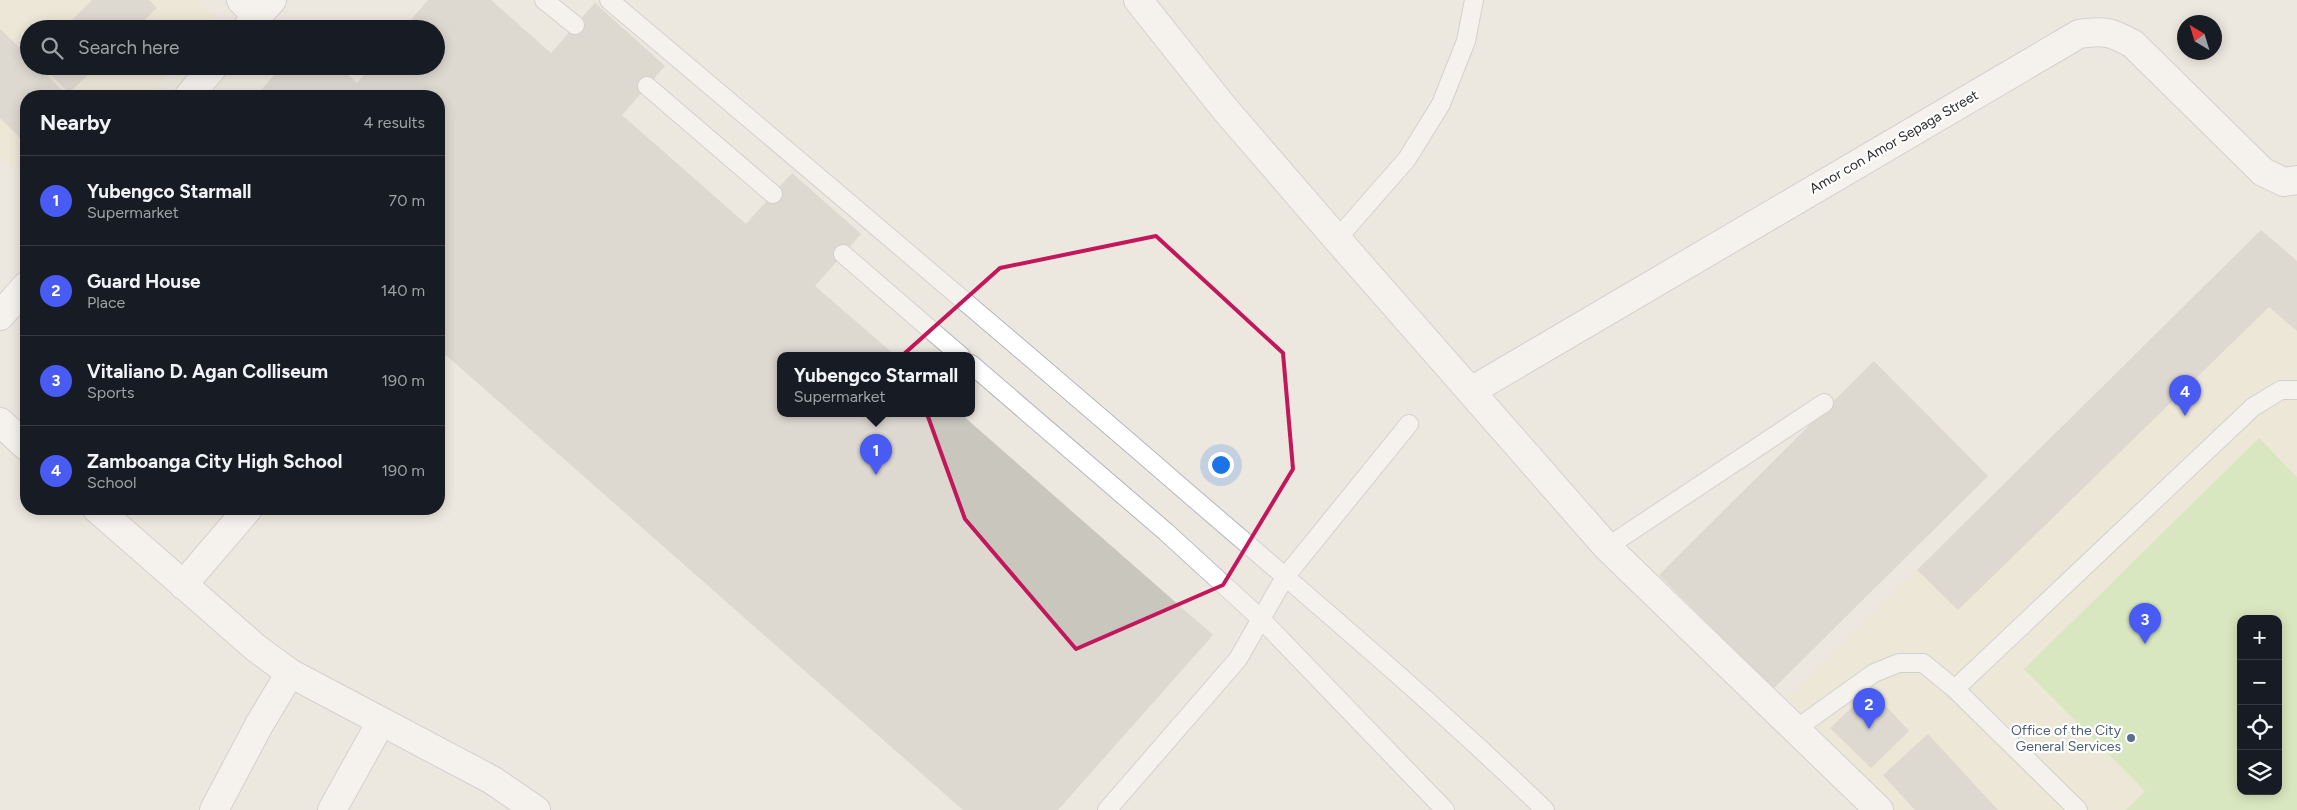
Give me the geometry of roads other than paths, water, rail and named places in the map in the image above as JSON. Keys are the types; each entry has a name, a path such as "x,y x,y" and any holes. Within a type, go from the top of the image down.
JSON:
{"street":[{"path":"1138,0 1224,108 1607,547 1879,810"},
{"name":"Amor con Amor Sepaga Street","path":"1471,391 2079,34 2100,31 2114,34 2133,44 2263,172 2284,182 2297,180"},
{"path":"194,90 206,75"},
{"path":"0,316 20,293"},
{"path":"0,422 20,440"},
{"path":"104,515 256,648 290,673 492,780 536,810"},
{"path":"183,585 243,515"},
{"path":"214,810 290,673"},
{"path":"332,810 381,722"}],"lane":[{"path":"544,0 575,25"},
{"path":"609,0 931,271 1285,577 1465,733 1545,810"},
{"path":"1337,239 1407,159 1441,104 1466,41 1474,0"},
{"path":"647,86 773,194"},
{"path":"843,254 957,352"},
{"path":"975,367 1166,532 1261,619 1445,810"},
{"path":"1955,689 2253,407 2281,390 2297,390"},
{"path":"1607,547 1824,403"},
{"path":"1107,810 1238,659 1285,577 1409,424"},
{"path":"1796,729 1874,673 1899,663 1923,662 1955,689 2078,810"}],"place":[{"name":"Zamboanga City High School","path":"2185,416"},
{"name":"Yubengco Starmall","path":"876,475"},
{"name":"Vitaliano D. Agan Colliseum","path":"2145,644"},
{"name":"Guard House","path":"1869,729"},
{"name":"Office of the City General Services","path":"2131,738"}]}
